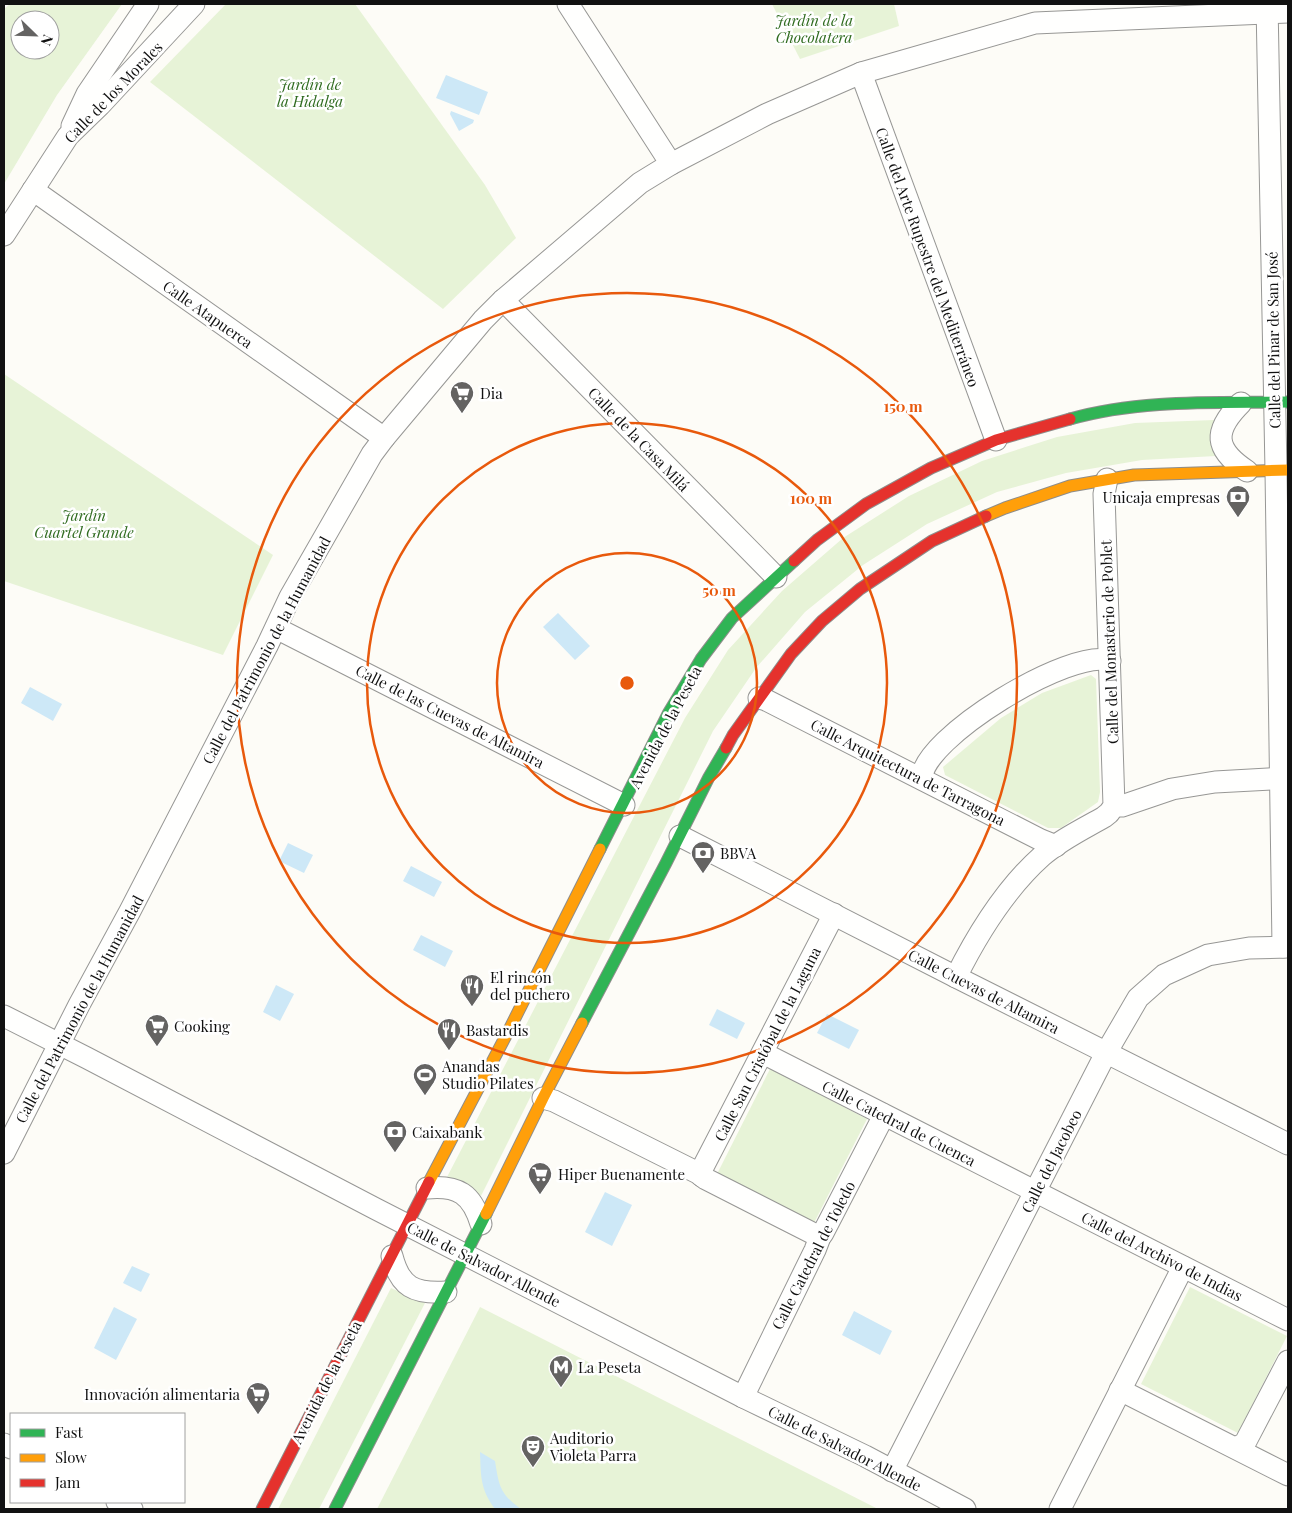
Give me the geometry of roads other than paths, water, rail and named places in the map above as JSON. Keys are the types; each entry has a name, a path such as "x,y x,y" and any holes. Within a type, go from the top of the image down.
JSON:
{"street":[{"path":"68,136 87,94 148,4"},
{"name":"Calle de los Morales","path":"4,235 68,136 100,106 194,4"},
{"path":"568,4 671,164"},
{"name":"Calle del Patrimonio de la Humanidad","path":"4,1153 79,1005 130,912 276,628 290,597 372,454 483,320 503,300 640,183 671,164 767,114 861,73 1035,23 1274,10"},
{"name":"Calle del Pinar de San José","path":"1274,10 1282,471 1286,947"},
{"name":"Calle del Arte Rupestre del Mediterráneo","path":"861,73 996,440"},
{"name":"Calle Atapuerca","path":"33,190 384,438"},
{"name":"Calle de la Casa Milá","path":"503,300 776,577"},
{"name":"Avenida de la Peseta","path":"262,1509 515,1020 669,712 701,659 732,618 817,540 866,504 931,468 996,440 1084,415 1141,406 1281,402"},
{"path":"1241,403 1225,421 1220,437 1223,449 1236,464 1247,471"},
{"path":"335,1509 709,777 734,735 791,654 822,621 860,589 932,541 1005,508 1070,486 1134,475 1282,471"},
{"name":"Calle del Monasterio de Poblet","path":"1107,479 1104,494 1114,806"},
{"name":"Calle de las Cuevas de Altamira","path":"276,628 624,805"},
{"path":"922,779 925,767 939,748 995,703 1019,688 1060,670 1093,660 1106,660 1110,662"},
{"name":"Calle Arquitectura de Tarragona","path":"759,698 1056,846"},
{"path":"956,977 969,950 1001,901 1037,861 1056,846 1104,817 1114,806 1122,806 1172,789 1215,782 1284,778"},
{"name":"Calle Cuevas de Altamira","path":"680,836 1288,1144"},
{"name":"Calle San Cristóbal de la Laguna","path":"702,1176 702,1169 834,914"},
{"name":"Calle del Jacobeo","path":"892,1471 1106,1053 1138,998 1164,975 1208,955 1249,948 1286,947"},
{"name":"Calle de Salvador Allende","path":"4,1016 743,1397 965,1509"},
{"name":"Calle Catedral de Cuenca","path":"763,1053 1035,1192"},
{"path":"544,1098 554,1101 820,1237"},
{"name":"Calle Catedral de Toledo","path":"743,1397 820,1237 882,1121 882,1114"},
{"path":"427,1188 450,1188 462,1193 470,1199 477,1210 480,1224"},
{"name":"Calle del Archivo de Indias","path":"1035,1192 1288,1320"},
{"path":"392,1256 400,1278 409,1287 434,1293 446,1292"},
{"path":"1060,1509 1183,1267"},
{"path":"1236,1448 1244,1443 1288,1361"},
{"path":"1120,1390 1288,1476"},
{"path":"119,1503 132,1509"}],"water":[{"path":"446,75 488,92 479,115 436,98"},
{"path":"451,111 474,120 473,123 459,131 450,114"},
{"path":"558,613 590,646 575,660 543,627"},
{"path":"30,687 62,704 53,721 21,703"},
{"path":"288,843 313,855 304,873 279,861"},
{"path":"411,866 442,882 434,897 403,881"},
{"path":"421,935 453,951 445,967 413,950"},
{"path":"276,985 294,994 280,1021 263,1012"},
{"path":"717,1009 745,1023 737,1039 709,1025"},
{"path":"827,1014 859,1030 849,1049 817,1033"},
{"path":"605,1192 632,1205 612,1246 585,1232"},
{"path":"132,1266 150,1274 141,1292 123,1283"},
{"path":"114,1307 137,1319 116,1360 94,1348"},
{"path":"854,1311 892,1331 880,1355 842,1335"},
{"path":"480,1452 495,1461 502,1489 509,1499 521,1509 495,1509 484,1489"}],"place":[{"name":"Dia","path":"462,414"},
{"name":"Unicaja empresas","path":"1238,518"},
{"name":"BBVA","path":"703,874"},
{"name":"El rincón del puchero","path":"472,1007"},
{"name":"Cooking","path":"157,1047"},
{"name":"Bastardis","path":"449,1051"},
{"name":"Anandas Studio Pilates","path":"425,1096"},
{"name":"Caixabank","path":"395,1153"},
{"name":"Hiper Buenamente","path":"540,1195"},
{"name":"La Peseta","path":"561,1388"},
{"name":"Innovación alimentaria","path":"258,1415"},
{"name":"Auditorio Violeta Parra","path":"533,1468"}],"park label":[{"name":"Jardín de la Chocolatera","path":"814,28"},
{"name":"Jardín de la Hidalga","path":"310,92"},
{"name":"Jardín Cuartel Grande","path":"84,524"}]}
